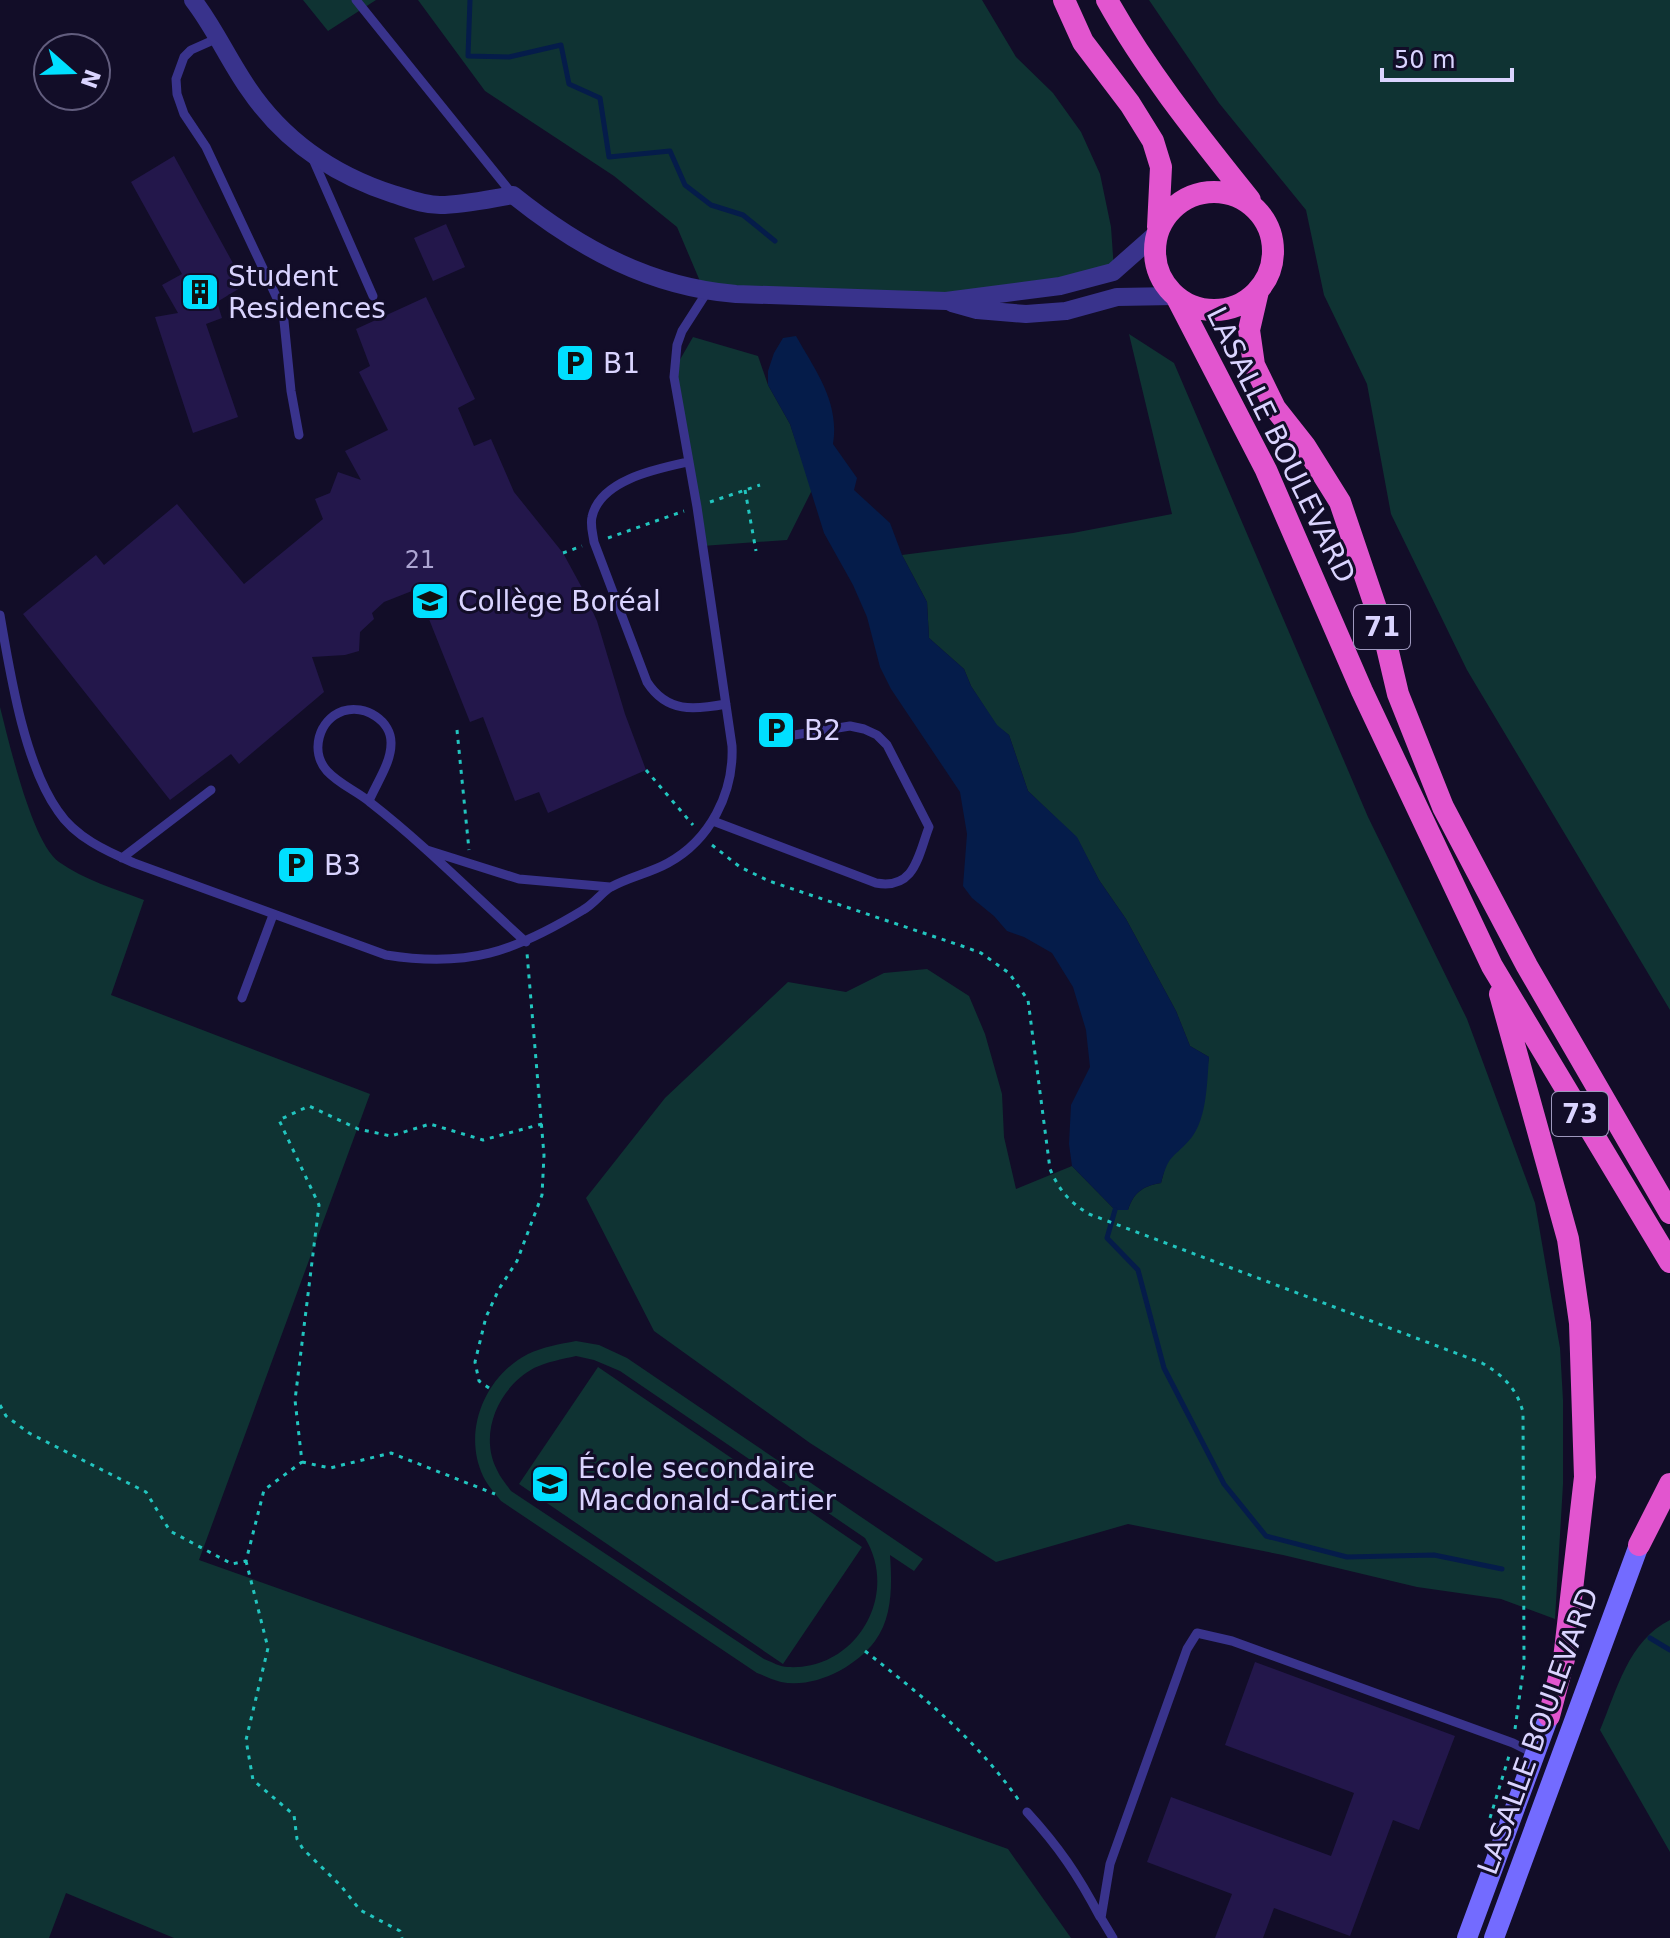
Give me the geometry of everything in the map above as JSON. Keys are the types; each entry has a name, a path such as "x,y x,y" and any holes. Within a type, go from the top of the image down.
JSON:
{"highway":[{"path":"1064,0 1083,42 1130,104 1153,141 1161,167 1154,251 1156,267 1163,283 1175,297 1201,309 1228,309 1258,291 1268,277 1273,244 1269,228 1181,113 1107,0"},
{"path":"1157,232 1173,208 1196,194 1213,191 1231,194 1247,202 1260,214"},
{"name":"LASALLE BOULEVARD","path":"1258,291 1249,330 1254,365 1275,408 1305,446 1340,502 1382,626 1398,694 1443,807 1527,966 1670,1213"},
{"name":"LASALLE BOULEVARD","path":"1175,297 1266,470 1362,691 1492,966"},
{"path":"1492,966 1568,1239 1580,1323 1585,1477 1564,1659 1549,1716"},
{"name":"73","path":"1492,966 1670,1262"},
{"path":"1639,1545 1670,1484"}],"main road":[{"name":"LASALLE BOULEVARD","path":"1494,1938 1639,1545"},
{"name":"LASALLE BOULEVARD","path":"1467,1938 1549,1716"}],"street":[{"path":"193,0 248,89 265,110 311,154 358,182 424,204 443,205 513,195 591,251 670,283 707,292 946,301 1060,286 1113,272 1157,232"},
{"path":"946,301 977,310 1026,314 1066,311 1117,297 1175,297"}],"lane":[{"path":"356,0 513,195"},
{"path":"218,38 191,50 184,57 176,79 177,94 184,114 206,147 283,311 299,435"},
{"path":"311,154 373,296"},
{"path":"0,615 28,742 44,787 58,812 100,848 363,949 414,960 471,959 526,942 587,909 610,887 671,862 713,821 726,795 733,762 726,704 674,377 674,361 682,331 707,292"},
{"path":"688,462 627,481 603,494 591,520 594,542 647,682 655,693 666,702 685,709 726,704"},
{"path":"369,801 389,757 392,741 386,727 376,716 360,710 344,711 327,722 319,737 317,755 337,781 369,801 526,942"},
{"path":"713,821 876,883 889,885 904,880 913,871 929,827 887,745 877,735 850,726 782,737"},
{"path":"122,858 211,790"},
{"path":"423,849 519,879 610,887"},
{"path":"242,998 273,915"},
{"path":"1101,1918 1110,1864 1187,1649 1197,1633 1232,1641 1513,1743 1535,1754"},
{"path":"1027,1812 1064,1855 1113,1938"}],"path":[{"path":"563,553 760,485"},
{"path":"745,490 756,551"},
{"path":"457,730 470,865"},
{"path":"646,770 701,835 730,861 769,881 981,953 1009,973 1022,987 1031,1014 1050,1169 1057,1186 1073,1205 1099,1218 1482,1363 1497,1371 1509,1383 1519,1398 1523,1428 1524,1664 1513,1743 1490,1817"},
{"path":"489,1388 479,1381 475,1362 477,1345 499,1289 517,1261 542,1195 544,1155 526,942"},
{"path":"302,1462 295,1400 319,1205 279,1120 309,1106 358,1129 391,1136 430,1124 483,1140 542,1124"},
{"path":"0,1405 6,1416 29,1433 146,1492 170,1531 232,1564 246,1561"},
{"path":"402,1938 400,1931 360,1910 341,1886 303,1849 297,1839 294,1815 253,1780 246,1740 268,1648 246,1561 264,1490 302,1462 330,1468 391,1453 495,1494"},
{"path":"865,1651 966,1735 995,1767 1027,1812"}],"green space":[{"path":"303,0 376,0 328,31"},
{"path":"418,0 982,0 1016,57 1053,93 1081,132 1100,174 1111,227 1114,270 1034,292 705,293 677,227 614,176 485,91"},
{"path":"1149,0 1670,0 1670,1010 1467,670 1391,514 1367,384 1324,295 1306,210 1219,103"},
{"path":"1129,334 1174,363 1368,817 1467,1019 1535,1203 1560,1348 1563,1400 1563,1484 1555,1619 1501,1599 1417,1587 1283,1555 1128,1524 996,1562 810,1443 654,1331 586,1198 665,1098 788,982 846,992 884,973 927,969 969,996 985,1034 1002,1094 1004,1137 1016,1189 1072,1166 1115,1210 1128,1210 1140,1191 1161,1183 1167,1160 1200,1117 1209,1057 1190,1046 1176,1011 1077,838 1028,791 1009,735 997,726 971,686 964,669 929,638 927,602 902,555 1073,533 1172,514"},
{"path":"693,337 758,356 768,385 790,424 812,490 787,540 702,546 674,370"},
{"path":"0,707 31,814 49,851 59,862 79,874 144,900 111,995 370,1094 199,1560 1008,1849 1071,1938 174,1938 66,1893 49,1938 0,1938"},
{"path":"576,1341 599,1345 627,1358 923,1559 914,1571 890,1555 888,1611 881,1632 867,1651 833,1674 807,1682 781,1682 757,1673 501,1501 485,1479 477,1459 475,1441 477,1423 489,1390 513,1364 528,1354","holes":["576,1356 620,1371 865,1538 875,1560 877,1583 874,1605 865,1625 851,1643 834,1657 812,1665 785,1667 764,1659 511,1491 497,1470 490,1441 491,1426 502,1399 522,1376 534,1368"]},
{"path":"598,1367 862,1547 783,1664 519,1484"},
{"path":"1670,1620 1670,1852 1600,1730 1634,1653 1656,1629"}],"water":[{"path":"796,336 829,400 833,414 833,444 857,478 854,490 890,523 902,555 927,602 929,638 964,669 971,686 997,725 1009,735 1028,791 1077,837 1176,1011 1190,1046 1209,1057 1205,1099 1197,1129 1170,1161 1161,1183 1140,1191 1128,1210 1115,1210 1072,1166 1069,1144 1071,1105 1090,1067 1086,1030 1073,987 1052,953 1007,931 963,886 967,834 960,792 891,689 880,667 867,617 824,533 790,424 768,385 768,371 774,353 783,338"}],"building":[{"name":"Student Residences","path":"174,156 245,285 217,302 222,318 206,324 238,417 193,433 155,317 178,313 162,285 182,274 131,182"},
{"path":"446,224 465,267 433,281 414,238"},
{"path":"426,297 475,399 458,408 474,446 491,439 514,492 563,553 581,586 597,621 625,714 646,770 548,813 539,792 515,801 483,717 470,722 417,589 384,602 372,613 374,619 360,632 359,651 312,657 324,692 239,764 231,754 170,800 23,614 96,555 104,565 177,504 244,584 323,519 315,499 330,493 338,472 361,480 345,451 388,430 359,372 370,366 356,329"},
{"path":"1255,1662 1455,1736 1419,1830 1393,1820 1350,1936 1274,1908 1263,1938 1215,1938 1232,1894 1147,1862 1171,1797 1331,1856 1354,1793 1225,1745"}],"waterway":[{"path":"470,0 468,56 509,57 561,45 569,84 600,98 609,157 670,151 685,185 711,205 743,215 775,241"},
{"path":"1115,1210 1107,1238 1138,1270 1164,1368 1224,1484 1266,1536 1347,1557 1434,1555 1502,1569"},
{"path":"1650,1638 1670,1650"}],"place":[{"name":"Student Residences","path":"200,292"},
{"name":"B1","path":"575,363"},
{"name":"Collège Boréal","path":"430,601"},
{"name":"B2","path":"776,730"},
{"name":"B3","path":"296,865"},
{"name":"École secondaire Macdonald-Cartier","path":"550,1484"}]}
